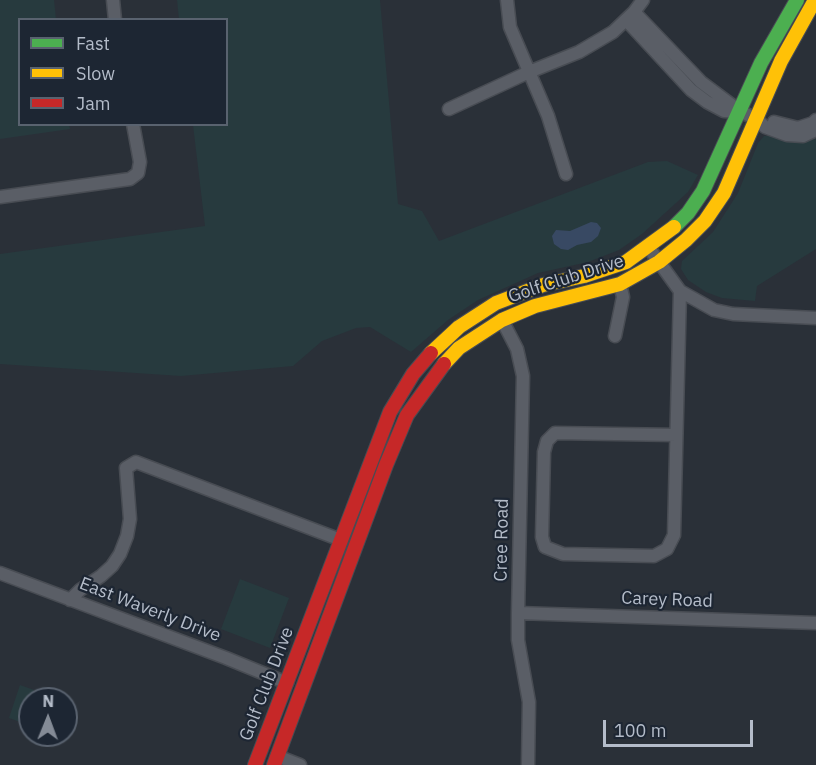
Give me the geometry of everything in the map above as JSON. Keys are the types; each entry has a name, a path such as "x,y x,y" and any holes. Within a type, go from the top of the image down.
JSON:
{"street":[{"path":"113,0 115,18"},
{"path":"507,0 510,27 548,116 566,174"},
{"path":"449,109 579,52 613,32 643,0"},
{"name":"Golf Club Drive","path":"255,765 390,412 413,374 459,327 496,303 543,285 584,276 626,262 667,234 688,213 703,191 741,112 761,63 797,0"},
{"name":"Golf Club Drive","path":"275,760 386,465 407,415 439,369 459,348 502,320 535,306 620,284 659,262 705,221 724,193 781,61 815,0"},
{"path":"630,16 691,90 707,102 724,111 741,112 755,118 765,127 787,135 803,136 816,130"},
{"path":"755,118 766,118 781,125 798,128 816,120"},
{"path":"0,197 130,179 138,173 140,162 134,126"},
{"path":"649,248 680,291 714,310 733,314 816,318"},
{"path":"615,336 623,297 620,284"},
{"path":"676,435 555,433 547,441 544,452 542,537 545,547 563,554 654,556 667,549 674,535 680,291"},
{"name":"Cree Road","path":"502,320 517,350 523,376 518,640 529,702 528,765"},
{"path":"70,600 112,566 120,554 130,519 126,468 136,462 341,540"},
{"name":"East Waverly Drive","path":"0,573 287,683"},
{"name":"Carey Road","path":"518,614 816,623"},
{"path":"275,760 300,765"}],"green space":[{"path":"0,0 54,0 56,18 18,18 18,126 69,126 70,129 0,139"},
{"path":"177,0 380,0 398,204 422,211 439,241 648,162 667,161 698,175 688,192 642,234 619,250 588,262 538,273 478,300 448,320 411,352 370,327 356,328 322,341 293,366 181,376 0,364 0,254 205,226 193,126 228,126 228,18 179,18"},
{"path":"764,136 798,142 816,139 816,249 757,286 755,301 722,298 706,292 688,280 681,269 682,261 713,232 738,193 758,143"},
{"path":"240,579 289,598 270,648 221,629"},
{"path":"18,691 18,721 9,718"}],"water":[{"path":"591,222 597,223 601,228 598,236 591,242 568,250 561,249 554,244 552,236 556,230 570,231"}],"traffic: fast":[{"path":"674,227 688,213 703,191 761,63 797,0"}],"traffic: slow":[{"path":"444,364 459,348 502,320 535,306 620,284 659,262 686,240 705,221 724,193 781,61 815,0"},
{"path":"431,353 459,327 496,303 543,285 584,276 626,262 674,227"}],"traffic: jam":[{"path":"255,765 390,412 413,374 431,353"},
{"path":"274,765 386,465 407,415 444,364"}]}
